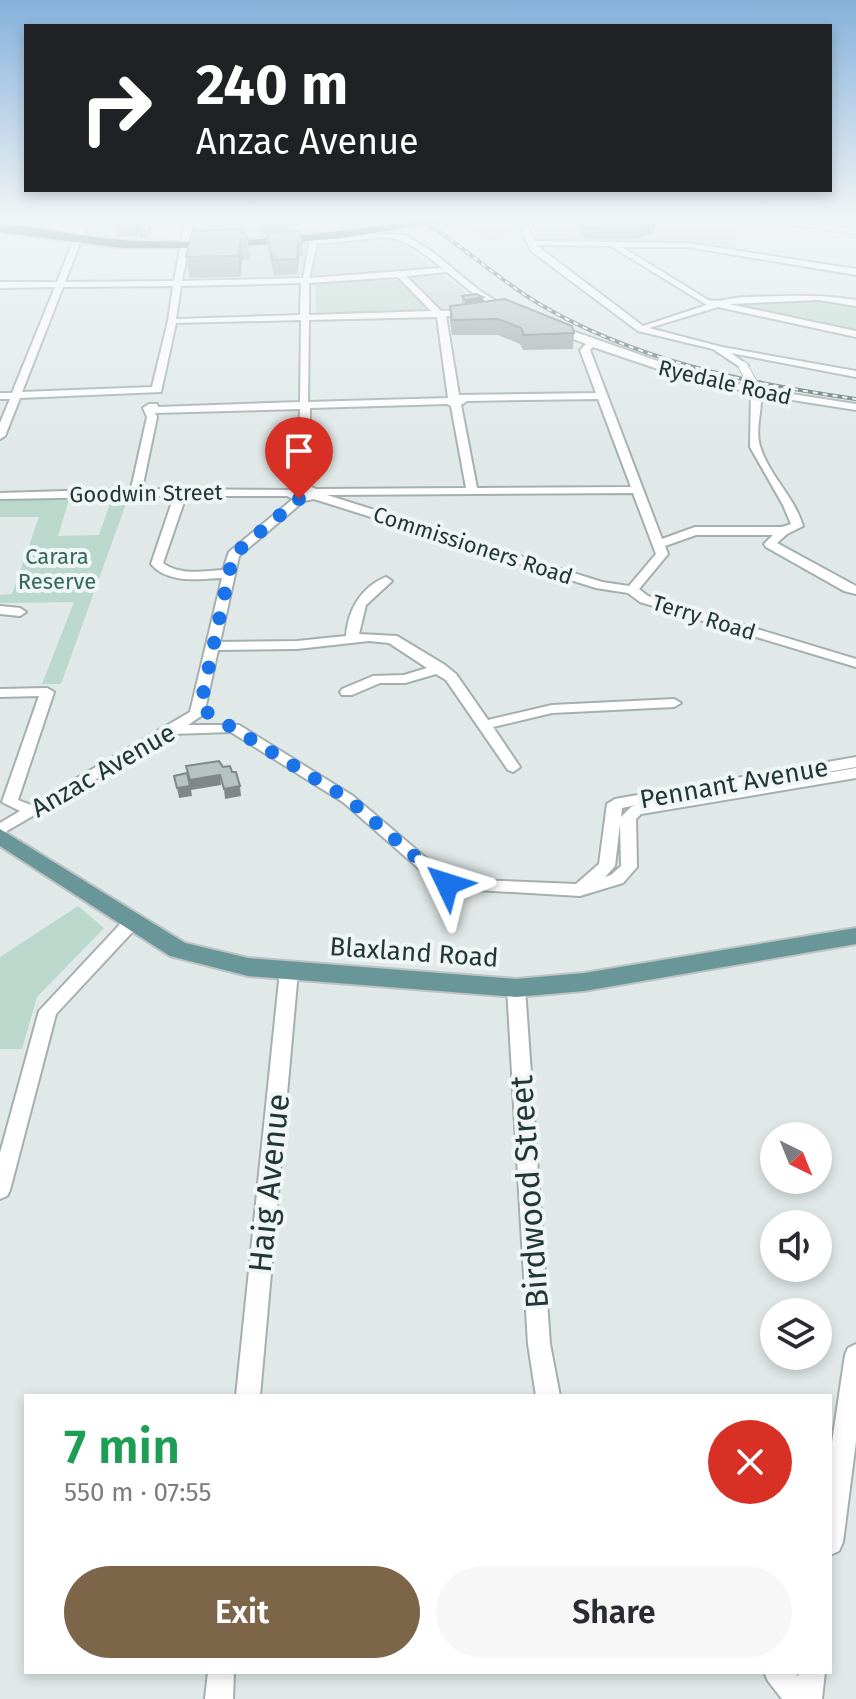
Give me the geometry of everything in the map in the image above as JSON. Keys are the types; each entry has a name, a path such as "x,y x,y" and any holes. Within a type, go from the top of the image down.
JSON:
{"main road":[{"name":"Blaxland Road","path":"0,833 131,923 196,957 289,971 516,988 584,982 856,936"}],"street":[{"path":"0,436 54,296"},
{"path":"136,492 174,321 176,296"},
{"path":"304,493 306,296"},
{"path":"421,296 441,316 472,490"},
{"path":"478,296 507,310 489,311"},
{"path":"602,296 648,328 716,347 855,373"},
{"path":"698,296 715,305 856,334"},
{"path":"648,328 734,300 819,297 856,303"},
{"path":"174,321 441,316 477,312"},
{"name":"Ryedale Road","path":"548,326 592,345 736,388 755,388 856,407"},
{"path":"592,345 585,350 659,544 695,531 783,531"},
{"path":"716,347 743,366 755,388 754,445 787,500 797,526 783,531 770,544 774,549 856,590"},
{"path":"0,396 304,404 602,396"},
{"name":"Goodwin Street","path":"0,496 348,490 638,490"},
{"name":"Goodwin Street","path":"329,500 325,496 329,492 348,490"},
{"path":"181,493 157,564 159,569 170,573 230,574"},
{"name":"Commissioners Road","path":"304,493 600,585 632,590"},
{"name":"Anzac Avenue","path":"0,833 192,719 200,708 236,550 304,493"},
{"name":"Terry Road","path":"659,544 662,554 660,561 632,590 644,599 856,663"},
{"path":"352,638 353,616 362,597 386,581"},
{"path":"0,610 20,612"},
{"path":"214,646 297,645 352,638 392,639 451,677 513,767"},
{"path":"347,692 378,679 405,679 440,668"},
{"path":"0,693 47,692 10,802 33,811"},
{"path":"484,725 552,709 674,703"},
{"name":"Pennant Avenue","path":"200,708 348,799 447,884 580,890 617,879 629,867 628,818 636,810 856,773"},
{"path":"172,730 234,728"},
{"name":"Pennant Avenue","path":"580,890 607,866 615,804 856,762"},
{"path":"0,1190 48,1011 131,923"},
{"name":"Haig Avenue","path":"248,1394 289,971"},
{"name":"Birdwood Street","path":"516,988 538,1328 548,1394"},
{"path":"832,1528 856,1355"},
{"path":"219,1699 221,1674"},
{"path":"779,1674 799,1699"},
{"path":"808,1699 812,1674"}],"shaded area":[{"path":"426,296 470,296 491,307 442,312"}],"green space":[{"path":"315,296 417,296 432,311 316,314"},
{"path":"816,298 856,305 856,334 725,303"},
{"name":"Carara Reserve","path":"112,498 128,498 61,684 42,684 74,602 0,603 0,595 12,594 39,517 0,517 0,500 69,499 58,536 99,535"},
{"path":"78,906 104,928 37,997 22,1049 0,1049 0,957"}],"building":[{"path":"462,296 483,297 465,300"},
{"path":"505,299 572,326 574,333 524,335 521,328 498,319 452,320 450,306"},
{"path":"219,761 223,767 230,766 232,772 236,772 240,786 224,789 220,775 190,780 186,766"},
{"path":"187,773 190,786 177,788 174,776"}],"railway":[{"path":"528,296 578,324 654,355 734,377 856,399"}],"route":[{"path":"299,499 233,555 200,708 348,799 447,884"}]}
